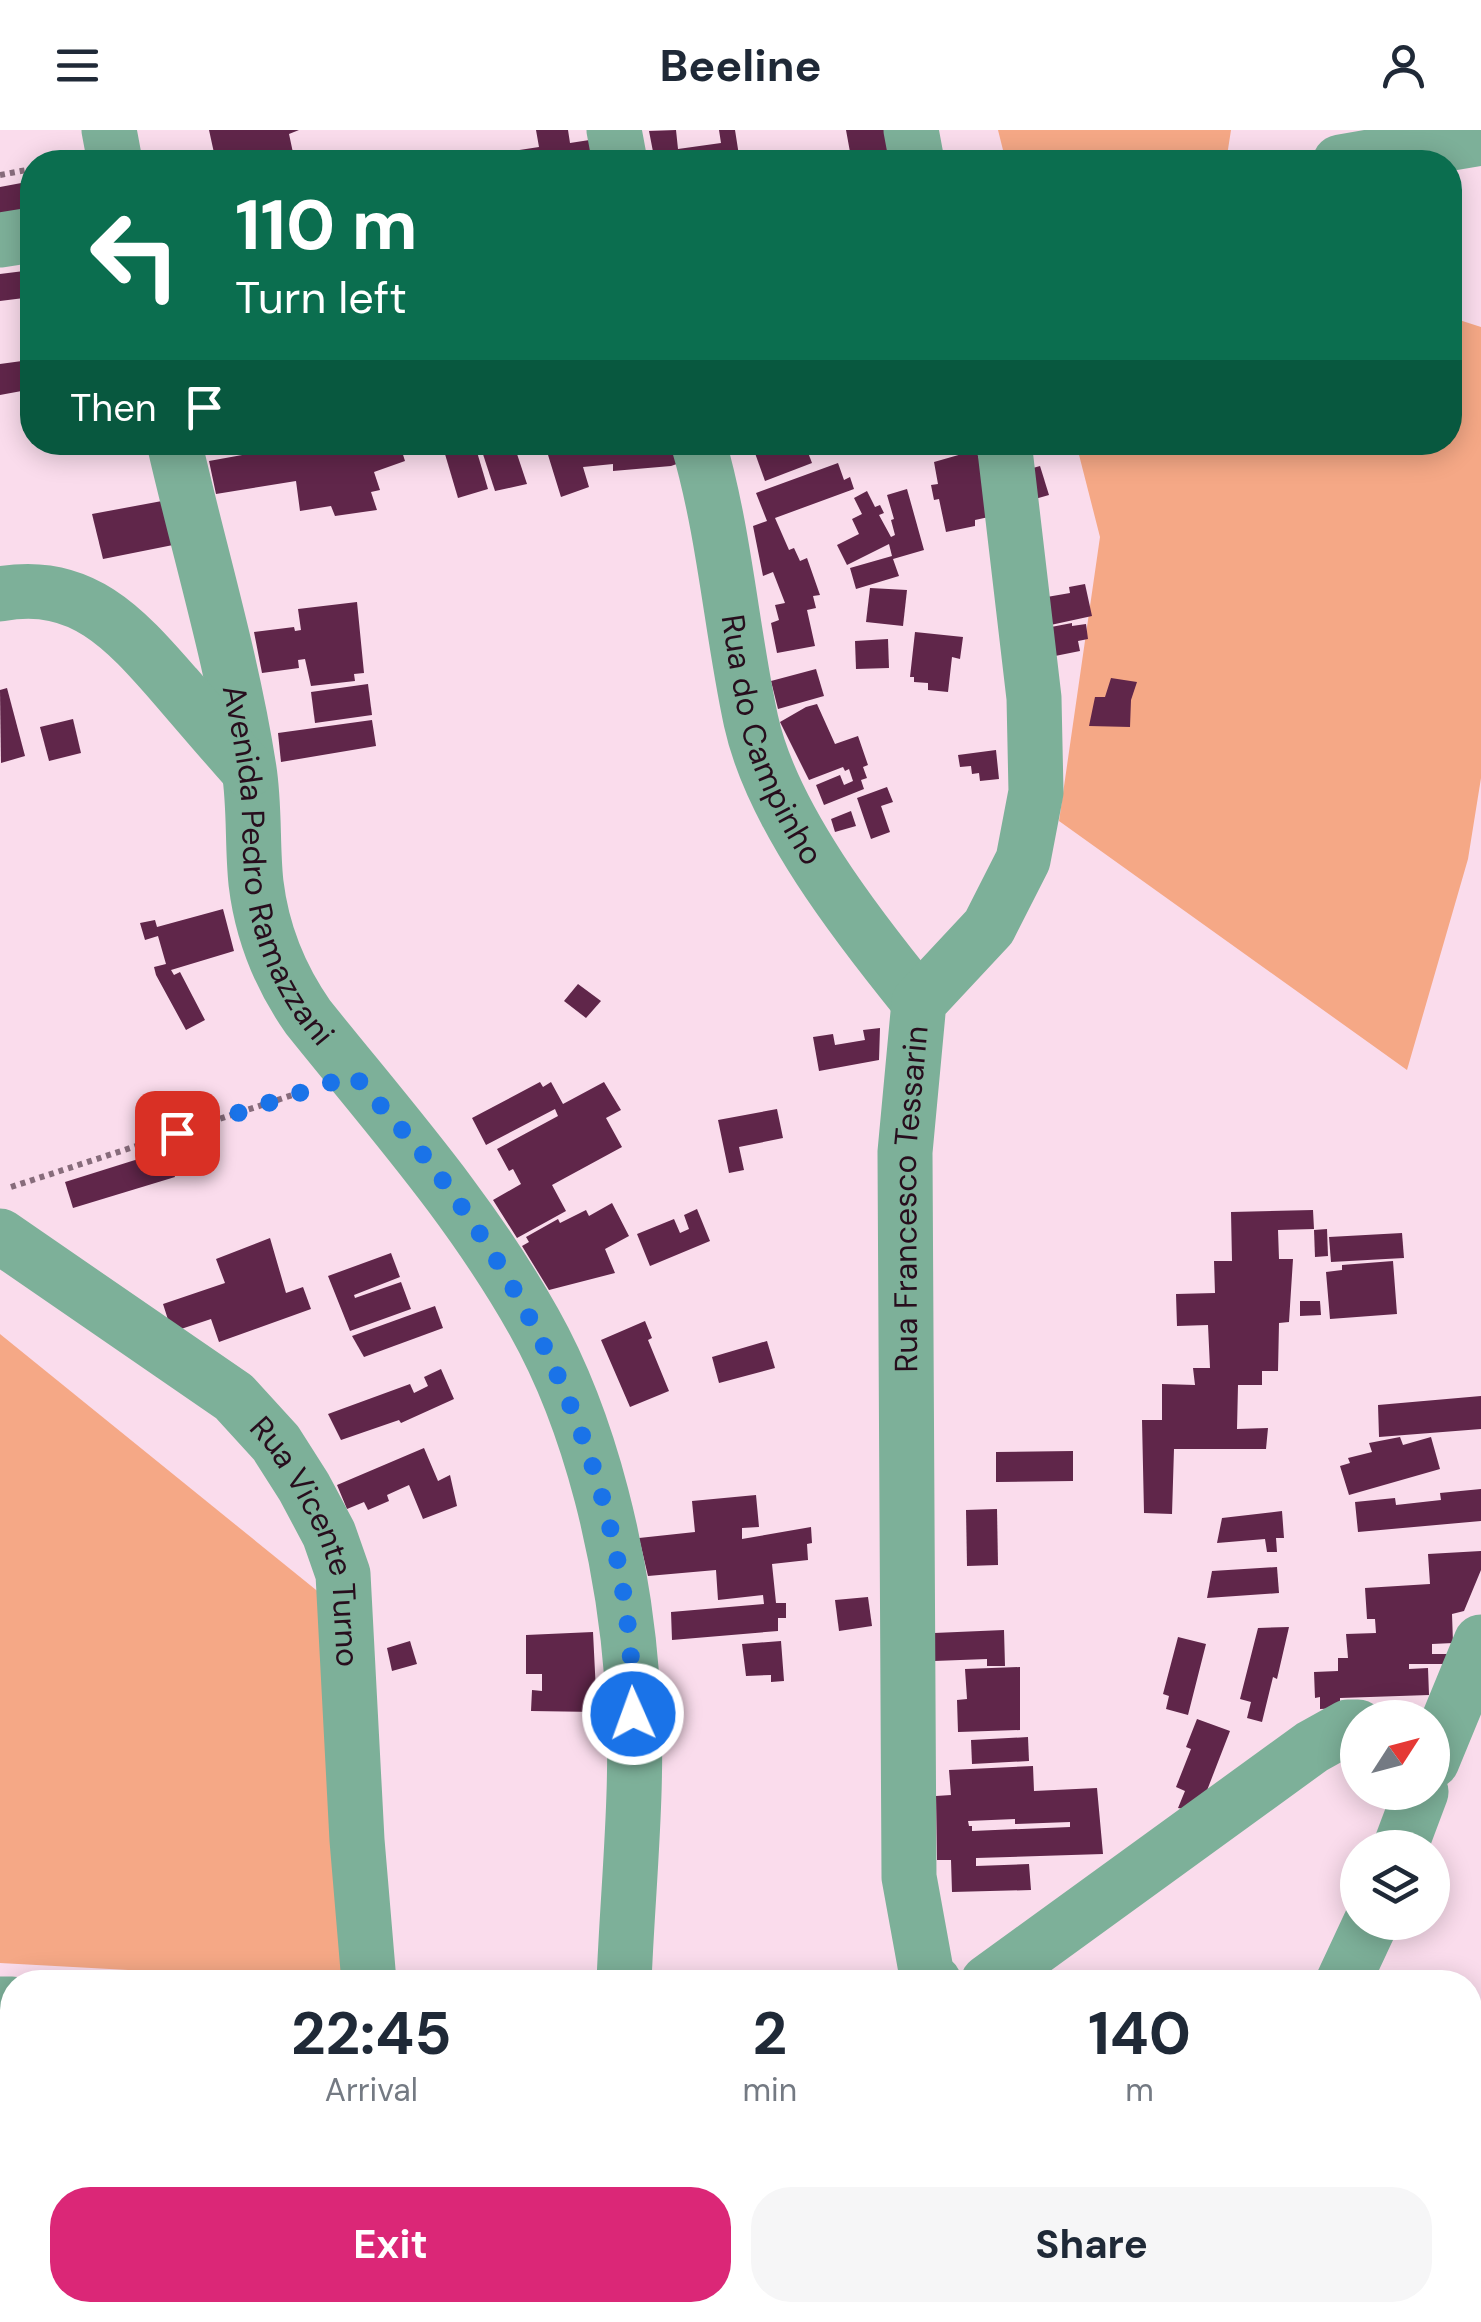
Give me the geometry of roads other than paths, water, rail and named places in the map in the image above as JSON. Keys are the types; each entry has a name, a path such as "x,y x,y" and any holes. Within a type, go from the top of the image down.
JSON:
{"street":[{"path":"1410,150 1481,138"},
{"name":"Avenida Pedro Ramazzani","path":"177,455 250,772 256,886 270,947 291,993 354,1075 437,1172 486,1243 536,1324 582,1429 615,1546 633,1681 634,1811 625,1970"},
{"name":"Rua do Campinho","path":"701,455 723,548 752,723 766,766 785,807 853,921 919,1002"},
{"name":"Rua Francesco Tessarin","path":"926,1970 909,1877 905,1152 919,1002 989,927 1023,860 1036,792 1034,698 1006,455"},
{"path":"0,594 22,590 64,595 121,626 250,772"},
{"name":"Rua Vicente Turno","path":"0,1236 234,1397 276,1443 329,1534 342,1574 368,1970"},
{"path":"1450,1734 1481,1642"},
{"path":"1005,1970 1312,1747 1340,1731"},
{"path":"1348,1970 1362,1940"}]}
